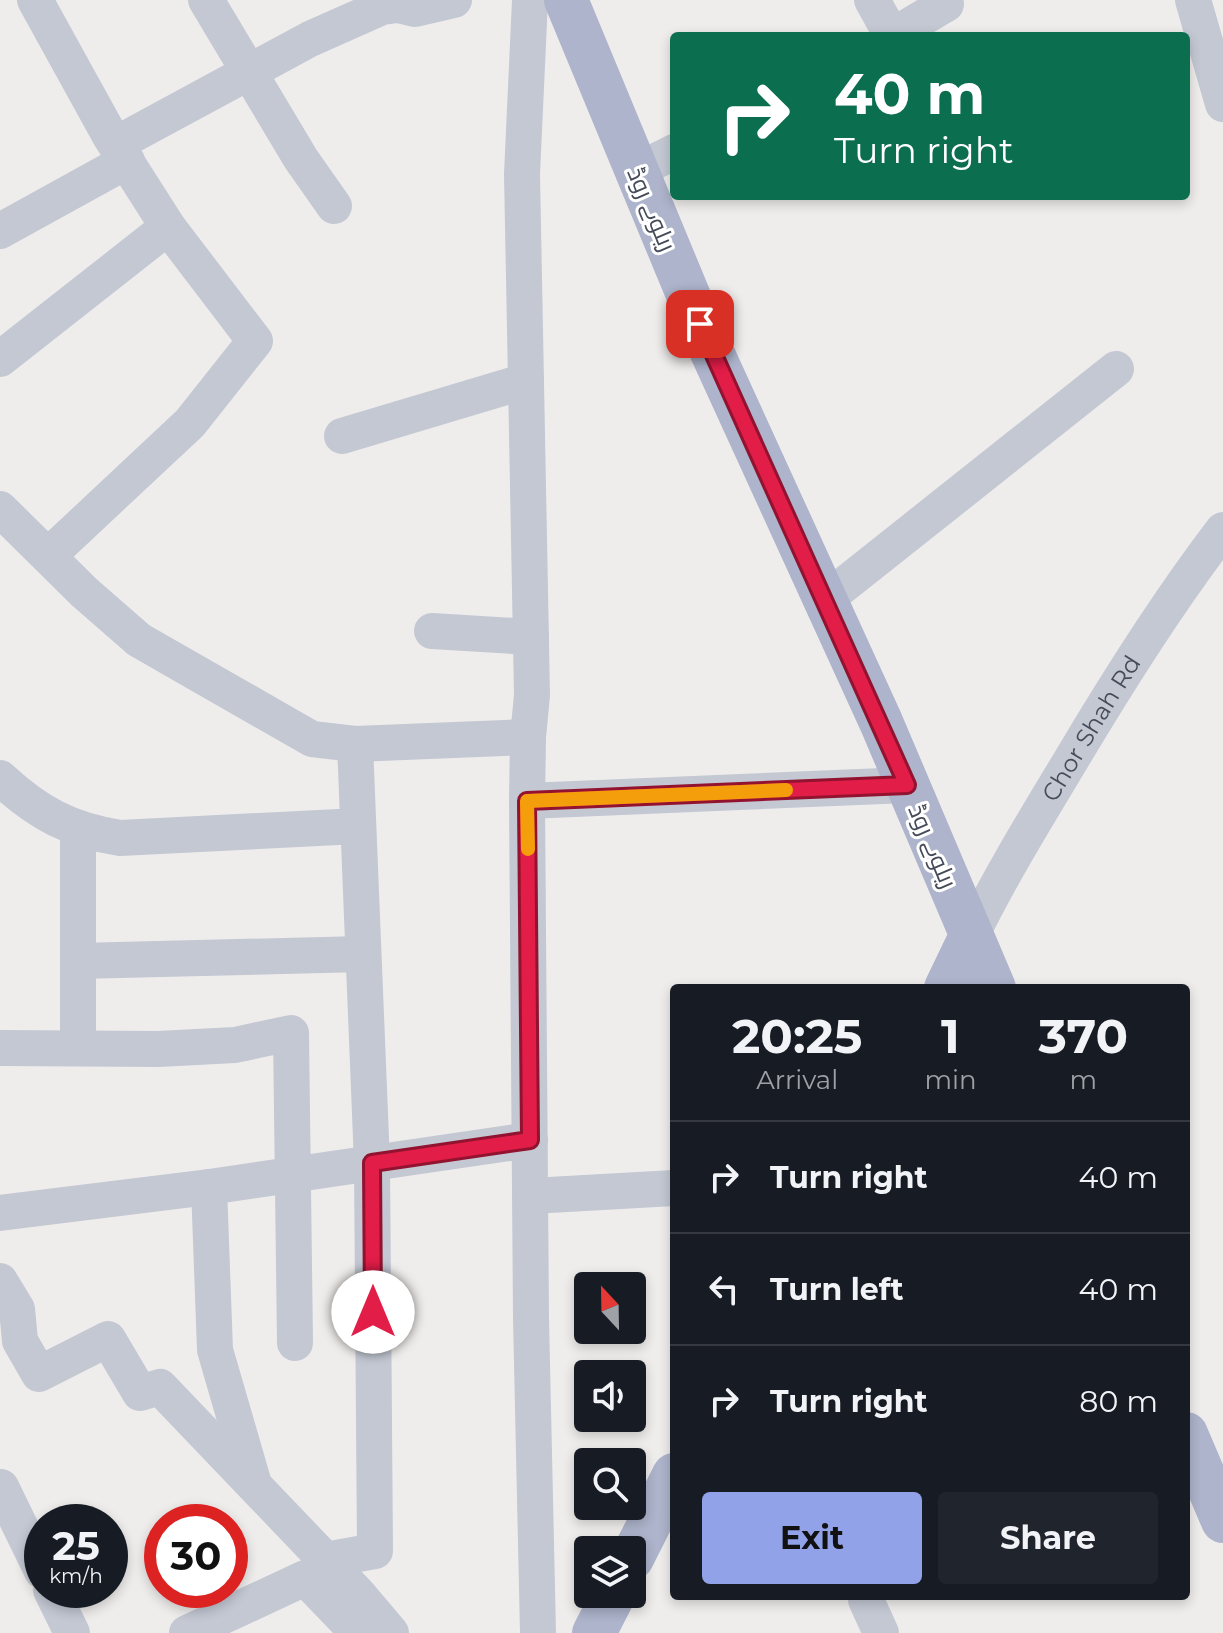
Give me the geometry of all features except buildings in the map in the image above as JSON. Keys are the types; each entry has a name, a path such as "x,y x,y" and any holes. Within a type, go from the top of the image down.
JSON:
{"main road":[{"name":"ریلوے روڈ","path":"566,0 711,350 825,600 992,984"},
{"path":"948,984 971,936"},
{"path":"1190,1448 1205,1500"},
{"path":"643,1536 670,1483"},
{"path":"594,1633 607,1608"}],"street":[{"path":"35,0 168,227 255,341 190,423 48,556"},
{"path":"206,0 301,159 334,206"},
{"path":"0,231 249,72 328,14 407,4 415,9 454,0"},
{"path":"530,0 522,174 532,695 527,801 538,1633"},
{"path":"872,0 890,32"},
{"path":"899,32 946,4 945,0"},
{"path":"1206,18 1223,104"},
{"path":"636,171 670,154"},
{"path":"0,359 168,227"},
{"path":"825,600 1116,369"},
{"path":"342,436 526,381"},
{"path":"0,509 139,640 312,739 355,744 528,737"},
{"name":"Chor Shah Rd","path":"971,936 997,883 1116,686 1184,581 1223,530"},
{"path":"432,631 531,637"},
{"path":"325,1560 375,1551 372,1163 355,744"},
{"path":"0,778 49,816 78,829 120,838 358,826"},
{"path":"527,801 907,785"},
{"path":"78,829 78,1048"},
{"path":"78,961 363,954"},
{"path":"0,1048 158,1049 235,1045 291,1033 295,1343"},
{"path":"0,1213 209,1187 530,1140"},
{"path":"209,1187 215,1350 254,1486"},
{"path":"531,1196 670,1188"},
{"path":"0,1281 17,1309 20,1341 39,1374 108,1339 140,1393 160,1387 391,1633"},
{"path":"1,1487 24,1534"},
{"path":"187,1633 305,1578 358,1633"},
{"path":"866,1600 881,1633"},
{"path":"60,1608 72,1633"}],"slow traffic":[{"path":"528,849 527,801 786,790"}],"route":[{"path":"373,1312 372,1163 530,1140 527,801 907,785 700,324"}]}
